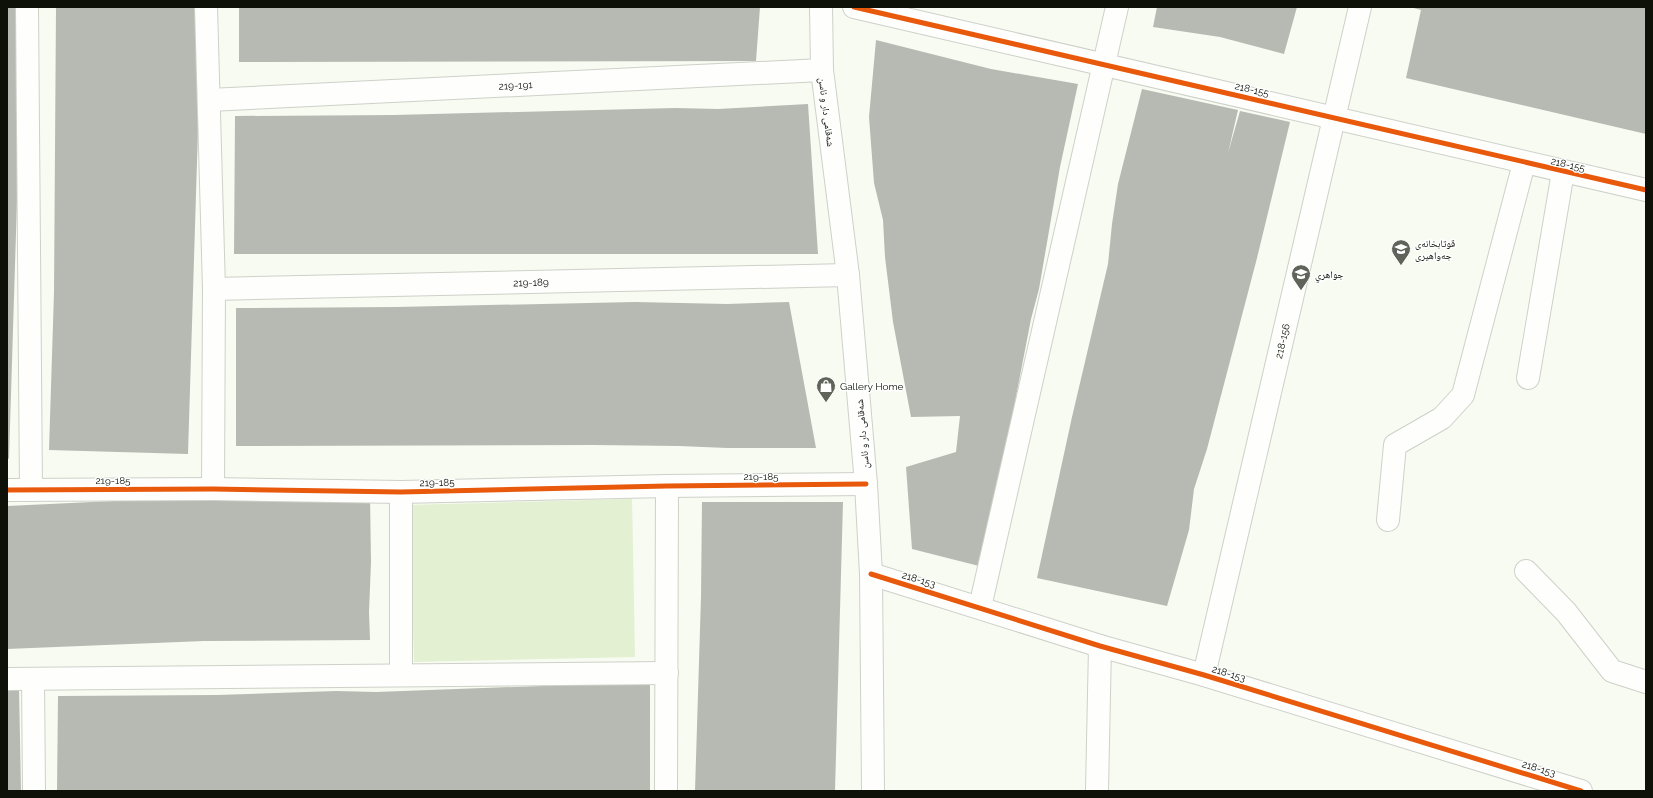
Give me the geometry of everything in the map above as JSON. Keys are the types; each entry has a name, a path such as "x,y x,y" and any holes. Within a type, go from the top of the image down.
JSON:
{"street":[{"path":"27,7 31,490"},
{"path":"206,7 214,289 213,489"},
{"name":"شەقامی دار و ئاسن","path":"821,7 822,70 848,275 866,484 871,574 873,791"},
{"name":"218-155","path":"854,7 1646,190"},
{"path":"980,607 1117,7"},
{"name":"218-156","path":"1204,675 1360,7"},
{"name":"219-191","path":"209,100 822,70"},
{"path":"1388,520 1395,445 1442,418 1463,395 1524,163"},
{"path":"1528,378 1563,172"},
{"name":"219-189","path":"214,289 848,275"},
{"name":"219-185","path":"7,490 213,489 401,492 667,486 866,484"},
{"path":"666,791 667,486"},
{"path":"401,492 401,675"},
{"path":"1526,571 1566,612 1612,670 1646,682"},
{"name":"218-153","path":"871,574 980,607 1100,646 1204,675 1581,791"},
{"path":"1097,791 1100,646"},
{"path":"7,679 667,673"},
{"path":"33,679 34,791"}],"green space":[{"path":"632,499 635,657 414,662 410,505"}],"building":[{"path":"7,7 23,7 9,459 7,458"},
{"path":"56,7 198,7 199,97 188,454 49,450 54,292"},
{"path":"239,7 760,7 756,61 239,62"},
{"path":"1157,7 1297,7 1284,54 1220,37 1153,27"},
{"path":"1410,7 1646,7 1646,134 1406,78 1421,10"},
{"path":"876,40 991,69 1078,84 1060,167 1039,289 1031,319 983,567 912,549 906,467 956,452 960,416 911,417 893,322 885,257 883,220 874,183 869,117"},
{"path":"1142,89 1238,110 1228,153 1240,111 1290,122 1257,258 1207,449 1194,489 1189,530 1167,606 1037,578 1072,417 1108,264 1118,184"},
{"path":"808,104 818,254 234,254 235,116 394,115 675,108 718,109"},
{"path":"635,302 727,304 789,302 816,448 727,448 594,445 236,446 236,308 396,307"},
{"path":"370,495 370,640 204,641 7,649 7,506 135,500"},
{"path":"702,502 843,502 835,791 695,791 701,597"},
{"path":"650,682 650,791 57,791 58,696 217,695 336,691 376,692"},
{"path":"7,687 19,687 21,791 7,791"}],"cycle path":[{"path":"854,7 1646,190"},
{"path":"7,490 213,489 401,492 667,486 866,484"},
{"path":"871,574 1100,646 1204,675 1581,791"}],"place":[{"name":"قوتابخانەی جەواهیری","path":"1401,266"},
{"name":"جواهري","path":"1301,291"},
{"name":"Gallery Home","path":"826,403"}]}
